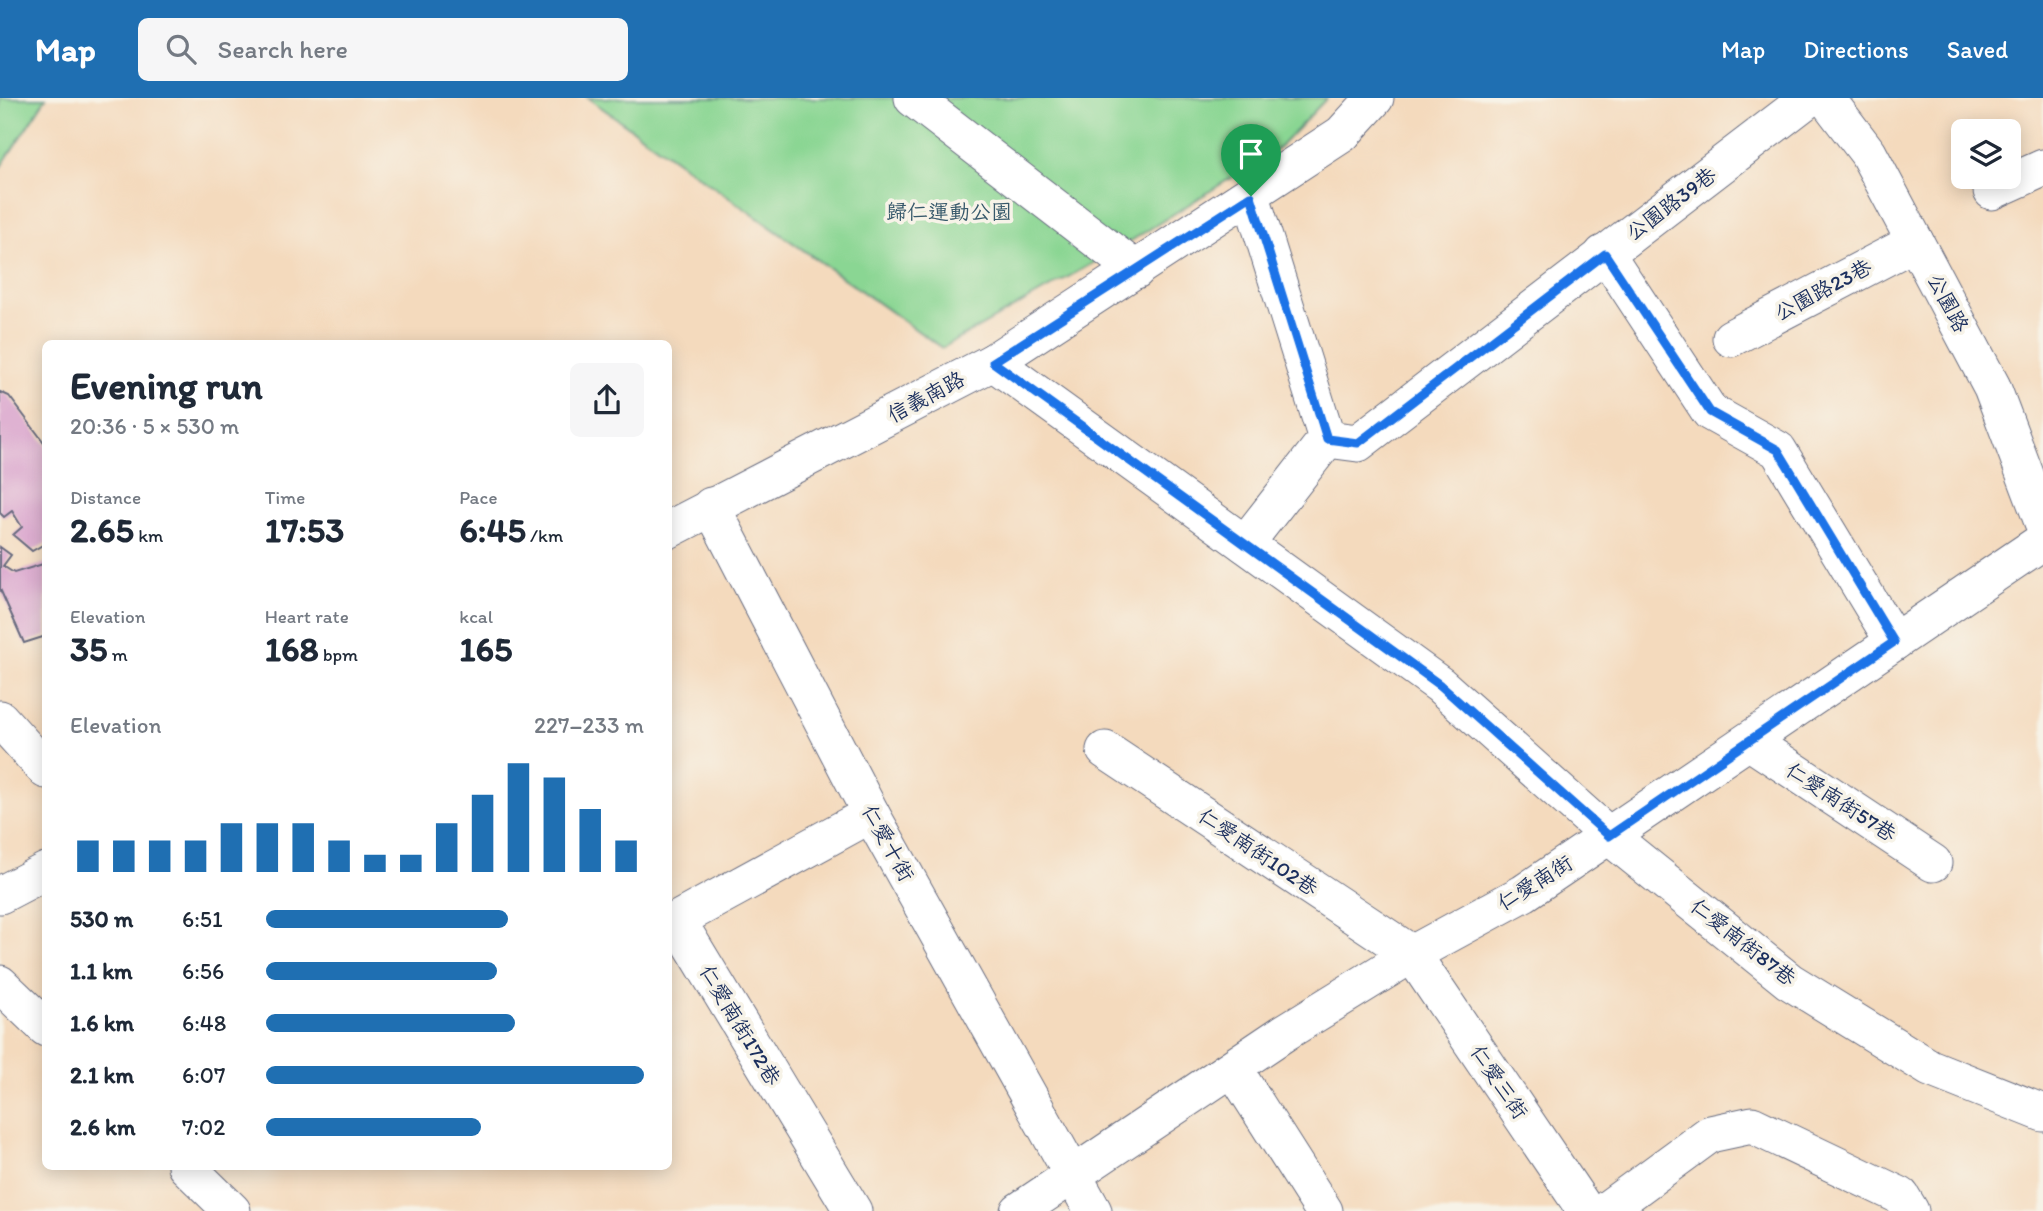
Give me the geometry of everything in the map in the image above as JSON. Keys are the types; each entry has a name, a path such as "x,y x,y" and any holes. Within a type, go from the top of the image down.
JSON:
{"street":[{"path":"913,98 1136,270"},
{"name":"信義南路","path":"672,528 993,362 1251,196 1342,134 1375,98"},
{"name":"公園路39巷","path":"1327,439 1358,443 1809,98"},
{"name":"公園路","path":"1826,98 1868,153 1992,387 2043,522"},
{"path":"1992,191 2043,168"},
{"path":"1245,544 1327,439 1251,196"},
{"name":"公園路23巷","path":"1731,338 1915,242"},
{"path":"1604,254 1710,412 1778,450 1894,642"},
{"name":"仁愛南街87巷","path":"993,362 1440,685 1609,836 1789,981 1930,1068 2043,1113"},
{"name":"仁愛十街","path":"711,506 872,814 1093,1211"},
{"name":"仁愛南街","path":"1019,1211 1284,1033 1412,954 1524,893 2043,541"},
{"path":"0,719 42,766"},
{"name":"仁愛南街57巷","path":"1749,741 1933,863"},
{"name":"仁愛南街102巷","path":"1105,750 1412,954"},
{"name":"仁愛南街172巷","path":"853,1211 677,920 872,814"},
{"path":"0,895 42,873"},
{"name":"仁愛三街","path":"1412,954 1586,1211"},
{"path":"0,984 42,1024"},
{"path":"1233,1068 1325,1211"},
{"path":"1605,1211 1710,1134 1752,1125 1901,1196 1910,1211"},
{"path":"189,1170 218,1206"}],"green space":[{"path":"0,98 46,98 0,168"},
{"name":"歸仁運動公園","path":"588,98 1327,98 1280,147 1118,249 942,348"}],"building":[{"path":"0,392 9,396 42,440 42,545 32,551 13,535 22,527 12,511 4,517 0,513"},
{"path":"0,547 11,555 3,566 14,573 42,564 42,637 24,643 0,589"}],"route":[{"path":"1251,196 1327,439 1358,443 1605,254 1710,412 1778,450 1894,642 1609,836 1440,685 993,362 1251,196"}]}
